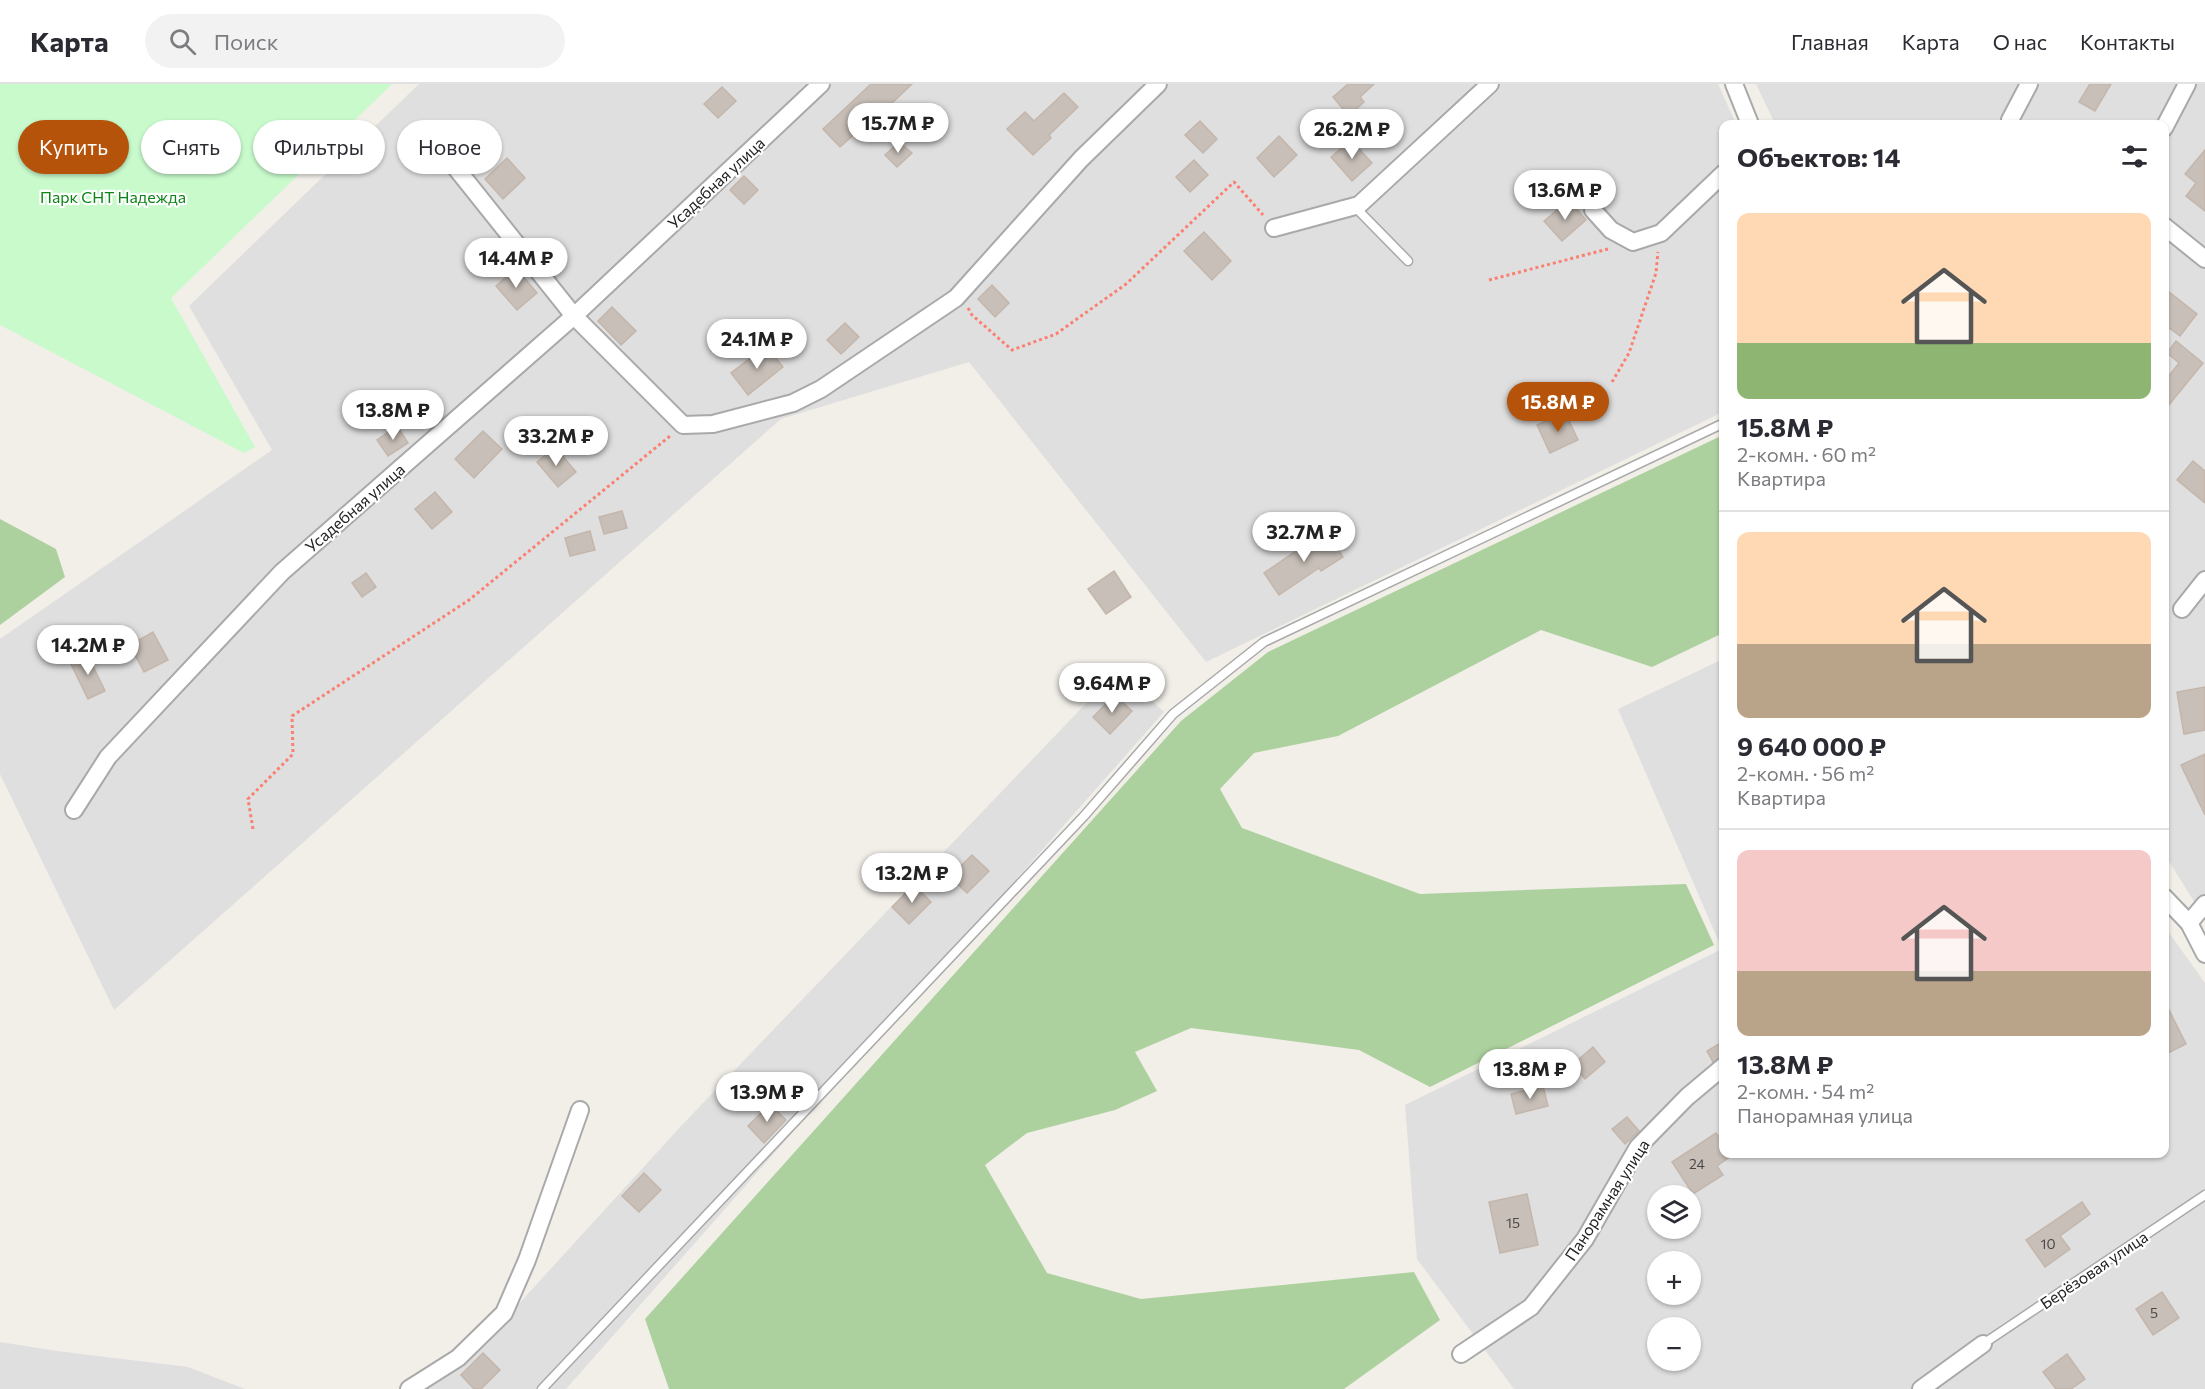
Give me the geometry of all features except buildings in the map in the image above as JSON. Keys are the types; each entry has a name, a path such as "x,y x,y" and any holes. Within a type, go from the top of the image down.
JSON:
{"street":[{"name":"Усадебная улица","path":"74,810 108,757 282,572 574,316 821,84"},
{"path":"461,174 574,316 683,425 712,424 793,403 821,388 959,294 1081,159 1158,84"},
{"path":"1274,228 1359,205 1490,84"},
{"path":"1734,84 1748,120"},
{"path":"2010,120 2029,84"},
{"path":"2168,120 2187,84"},
{"path":"1593,210 1611,230 1633,242 1660,233 1719,178"},
{"path":"2169,230 2205,259"},
{"path":"2182,609 2205,580"},
{"path":"2169,902 2189,923 2205,954"},
{"path":"2189,923 2205,904"},
{"name":"Панорамная улица","path":"1461,1354 1531,1307 1585,1239 1638,1148 1687,1097 1719,1070"},
{"path":"409,1389 458,1358 504,1313 527,1260 580,1110"},
{"path":"1921,1389 1983,1344"}],"lane":[{"path":"1355,207 1408,261"},
{"path":"542,1389 1084,816 1173,714 1264,642 1719,425"},
{"name":"Берёзовая улица","path":"1983,1344 2205,1196"}],"path":[{"path":"959,294 972,315 1012,350 1056,334 1126,284 1234,182 1274,228"},
{"path":"1612,382 1629,353 1656,273 1660,233"},
{"path":"1489,280 1633,242"},
{"path":"253,829 248,799 293,754 292,716 469,600 683,425"}],"shaded area":[{"path":"419,84 1718,84 1734,120 1719,120 1719,414 1206,662 969,362 781,419 114,1010 0,774 0,639 272,450 189,306 326,174 385,174 385,120 382,120"},
{"path":"1756,84 2205,84 2205,919 2169,861 2169,120 1773,120"},
{"path":"1719,661 1719,942 1618,709"},
{"path":"1119,669 1164,712 566,1389 418,1389 473,1354 682,1125"},
{"path":"2169,933 2205,983 2205,1389 1514,1389 1417,1259 1405,1105 1719,950 1719,1158 2169,1158"},
{"path":"0,1342 188,1367 245,1389 0,1389"}],"green space":[{"name":"Парк СНТ Надежда","path":"0,84 392,84 355,120 253,120 253,174 299,174 171,298 255,447 244,453 0,325"},
{"path":"1719,437 1719,635 1652,667 1541,630 1338,736 1254,753 1220,789 1242,828 1420,894 1686,884 1714,945 1430,1087 1359,1050 1191,1028 1135,1052 1157,1091 1115,1110 1027,1133 985,1165 1047,1273 1141,1299 1414,1272 1440,1320 1344,1389 669,1389 645,1319 1181,721 1268,652"},
{"path":"0,519 56,549 65,577 0,625"}]}
